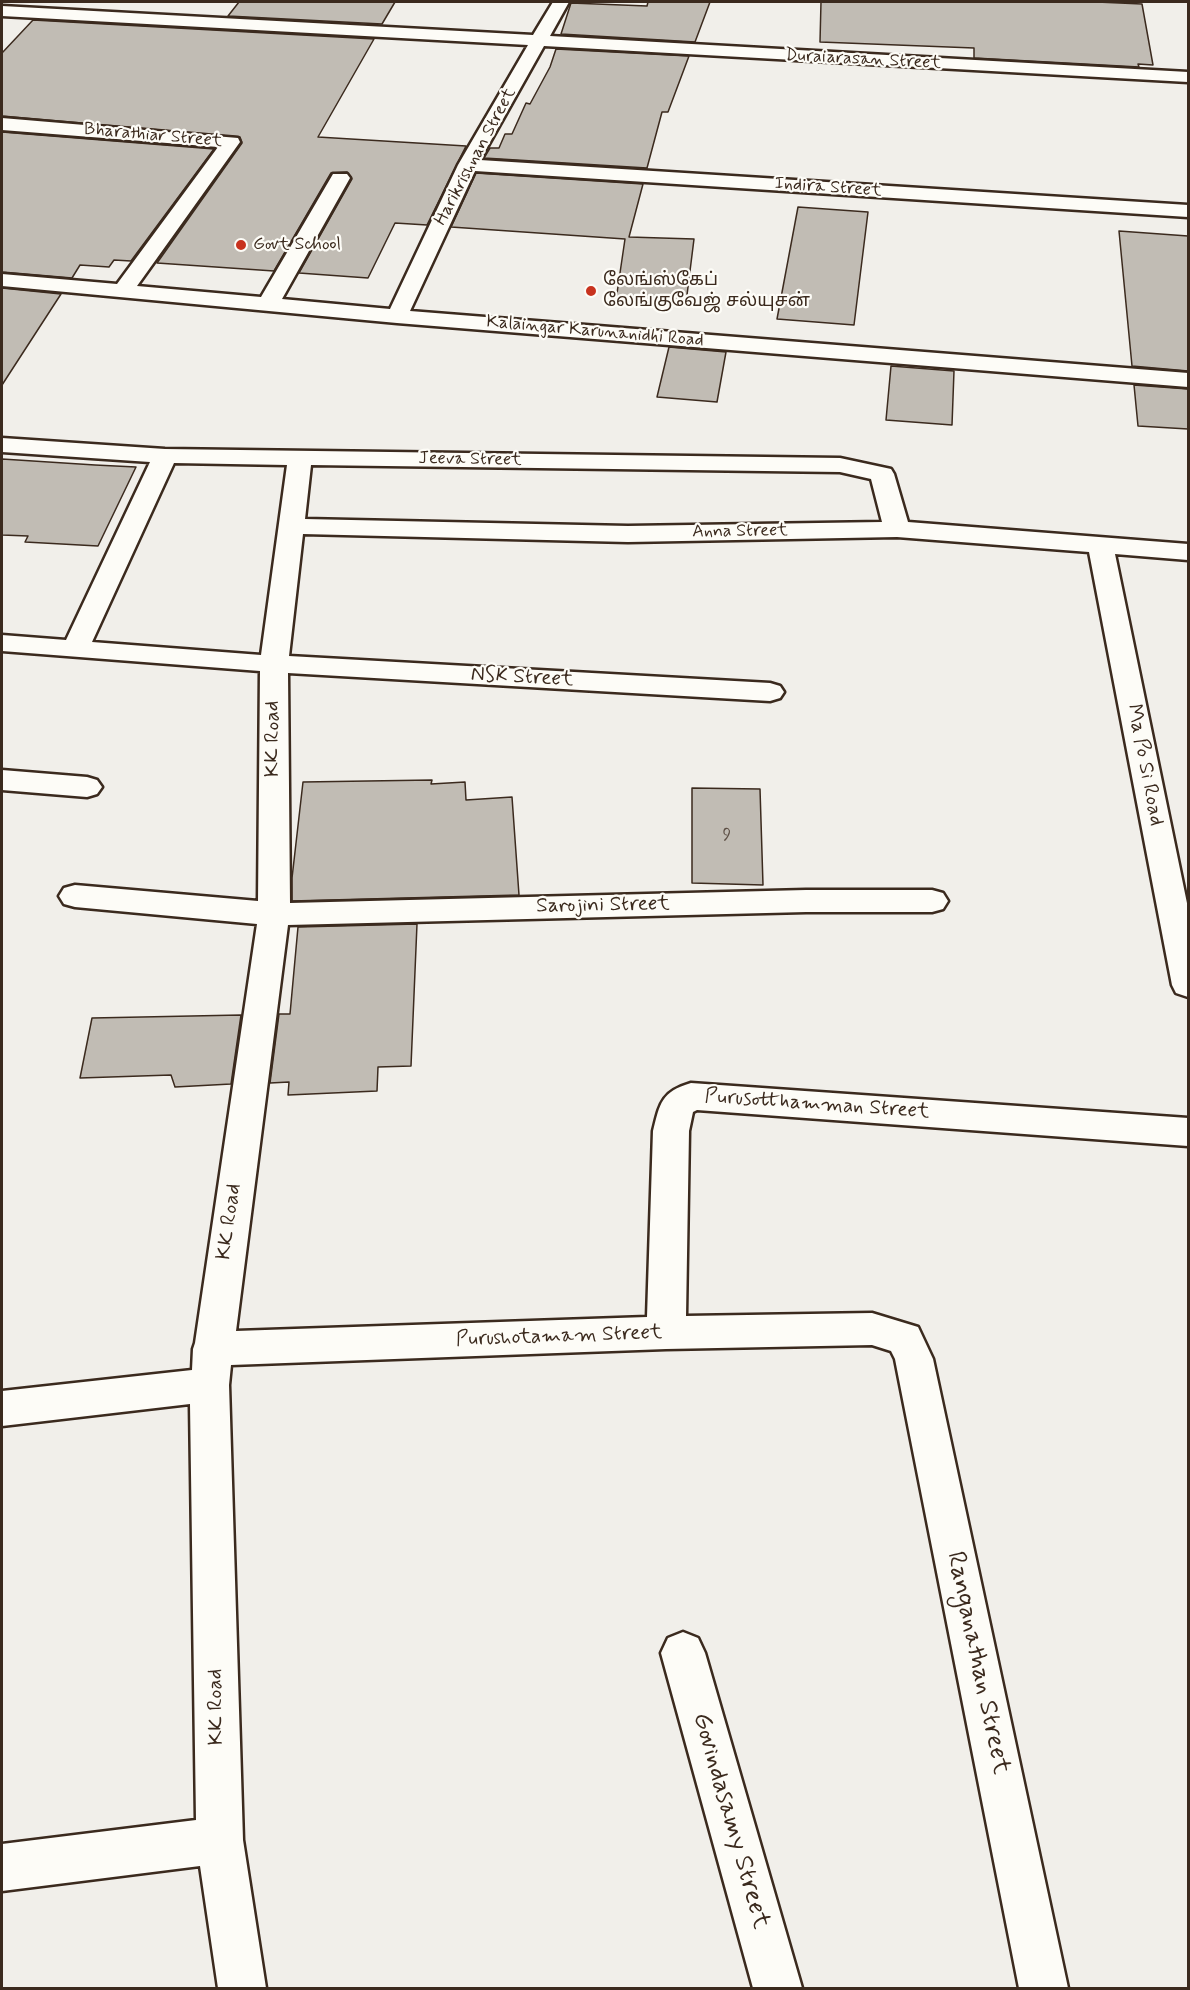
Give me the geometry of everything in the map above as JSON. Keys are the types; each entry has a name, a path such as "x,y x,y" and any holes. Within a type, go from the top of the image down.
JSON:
{"street":[{"name":"Harikrishnan Street","path":"397,316 468,165 561,2"},
{"name":"Duraiarasan Street","path":"2,11 1188,77"},
{"name":"Bharathiar Street","path":"2,124 231,142 123,290"},
{"name":"Indira Street","path":"468,165 1188,211"},
{"path":"268,304 340,178"},
{"name":"Kalaingar Karunanidhi Road","path":"2,280 397,316 1188,380"},
{"name":"Jeeva Street","path":"2,445 165,456 840,465 882,474 897,529"},
{"path":"76,647 165,456"},
{"name":"KK Road","path":"242,1989 220,1840 211,1367 274,914 274,664 300,457"},
{"name":"Anna Street","path":"291,526 628,534 897,529 1188,552"},
{"name":"Ma Po Si Road","path":"1100,544 1188,985"},
{"name":"NSK Street","path":"2,643 274,664 770,692"},
{"path":"2,780 87,787"},
{"name":"Sarojini Street","path":"75,896 274,914 806,901 932,902"},
{"name":"Purusotthamman Street","path":"666,1333 671,1131 677,1105 691,1096 1188,1132"},
{"name":"Purushotamam Street","path":"2,1408 211,1367 666,1333 872,1329 904,1339"},
{"name":"Ranganathan Street","path":"904,1339 914,1359 1044,1989"},
{"name":"Govindasamy Street","path":"682,1653 778,1989"},
{"path":"2,1868 220,1840"}],"building":[{"path":"239,2 395,2 382,24 228,16"},
{"path":"648,2 710,2 695,42 561,34 571,3 647,6"},
{"path":"821,2 1142,4 1153,65 1138,64 1139,67 974,58 974,48 820,42"},
{"path":"33,20 374,39 318,137 466,146 427,225 395,223 368,278 299,273 352,179 347,172 331,173 274,271 157,263 242,143 240,137 2,116 2,53"},
{"path":"556,49 689,56 668,112 662,112 647,168 484,158 490,148 499,148 505,134 512,134 526,103 530,104 550,67"},
{"path":"2,132 214,149 131,261 114,260 109,267 80,265 72,278 2,272"},
{"path":"476,173 643,184 629,237 694,239 686,303 616,300 625,239 451,227"},
{"path":"798,207 868,212 854,325 777,319"},
{"path":"1119,231 1188,236 1188,371 1132,366"},
{"path":"2,288 61,294 2,385"},
{"path":"669,347 726,352 717,402 657,397"},
{"path":"891,366 954,371 952,425 886,420"},
{"path":"1134,385 1188,389 1188,429 1138,426"},
{"path":"2,459 136,467 98,546 25,542 28,536 2,535"},
{"path":"432,780 431,784 465,782 466,800 512,797 519,895 292,901 292,878 303,782"},
{"path":"692,788 760,789 763,885 692,883"},
{"path":"417,924 411,1066 378,1067 377,1091 288,1095 289,1082 270,1083 279,1014 290,1014 298,927"},
{"path":"241,1015 231,1084 175,1087 171,1075 80,1078 92,1018"}],"place":[{"name":"Govt School","path":"241,245"},
{"name":"லேங்ஸ்கேப் லேங்குவேஜ் சல்யுசன்","path":"591,291"}]}
